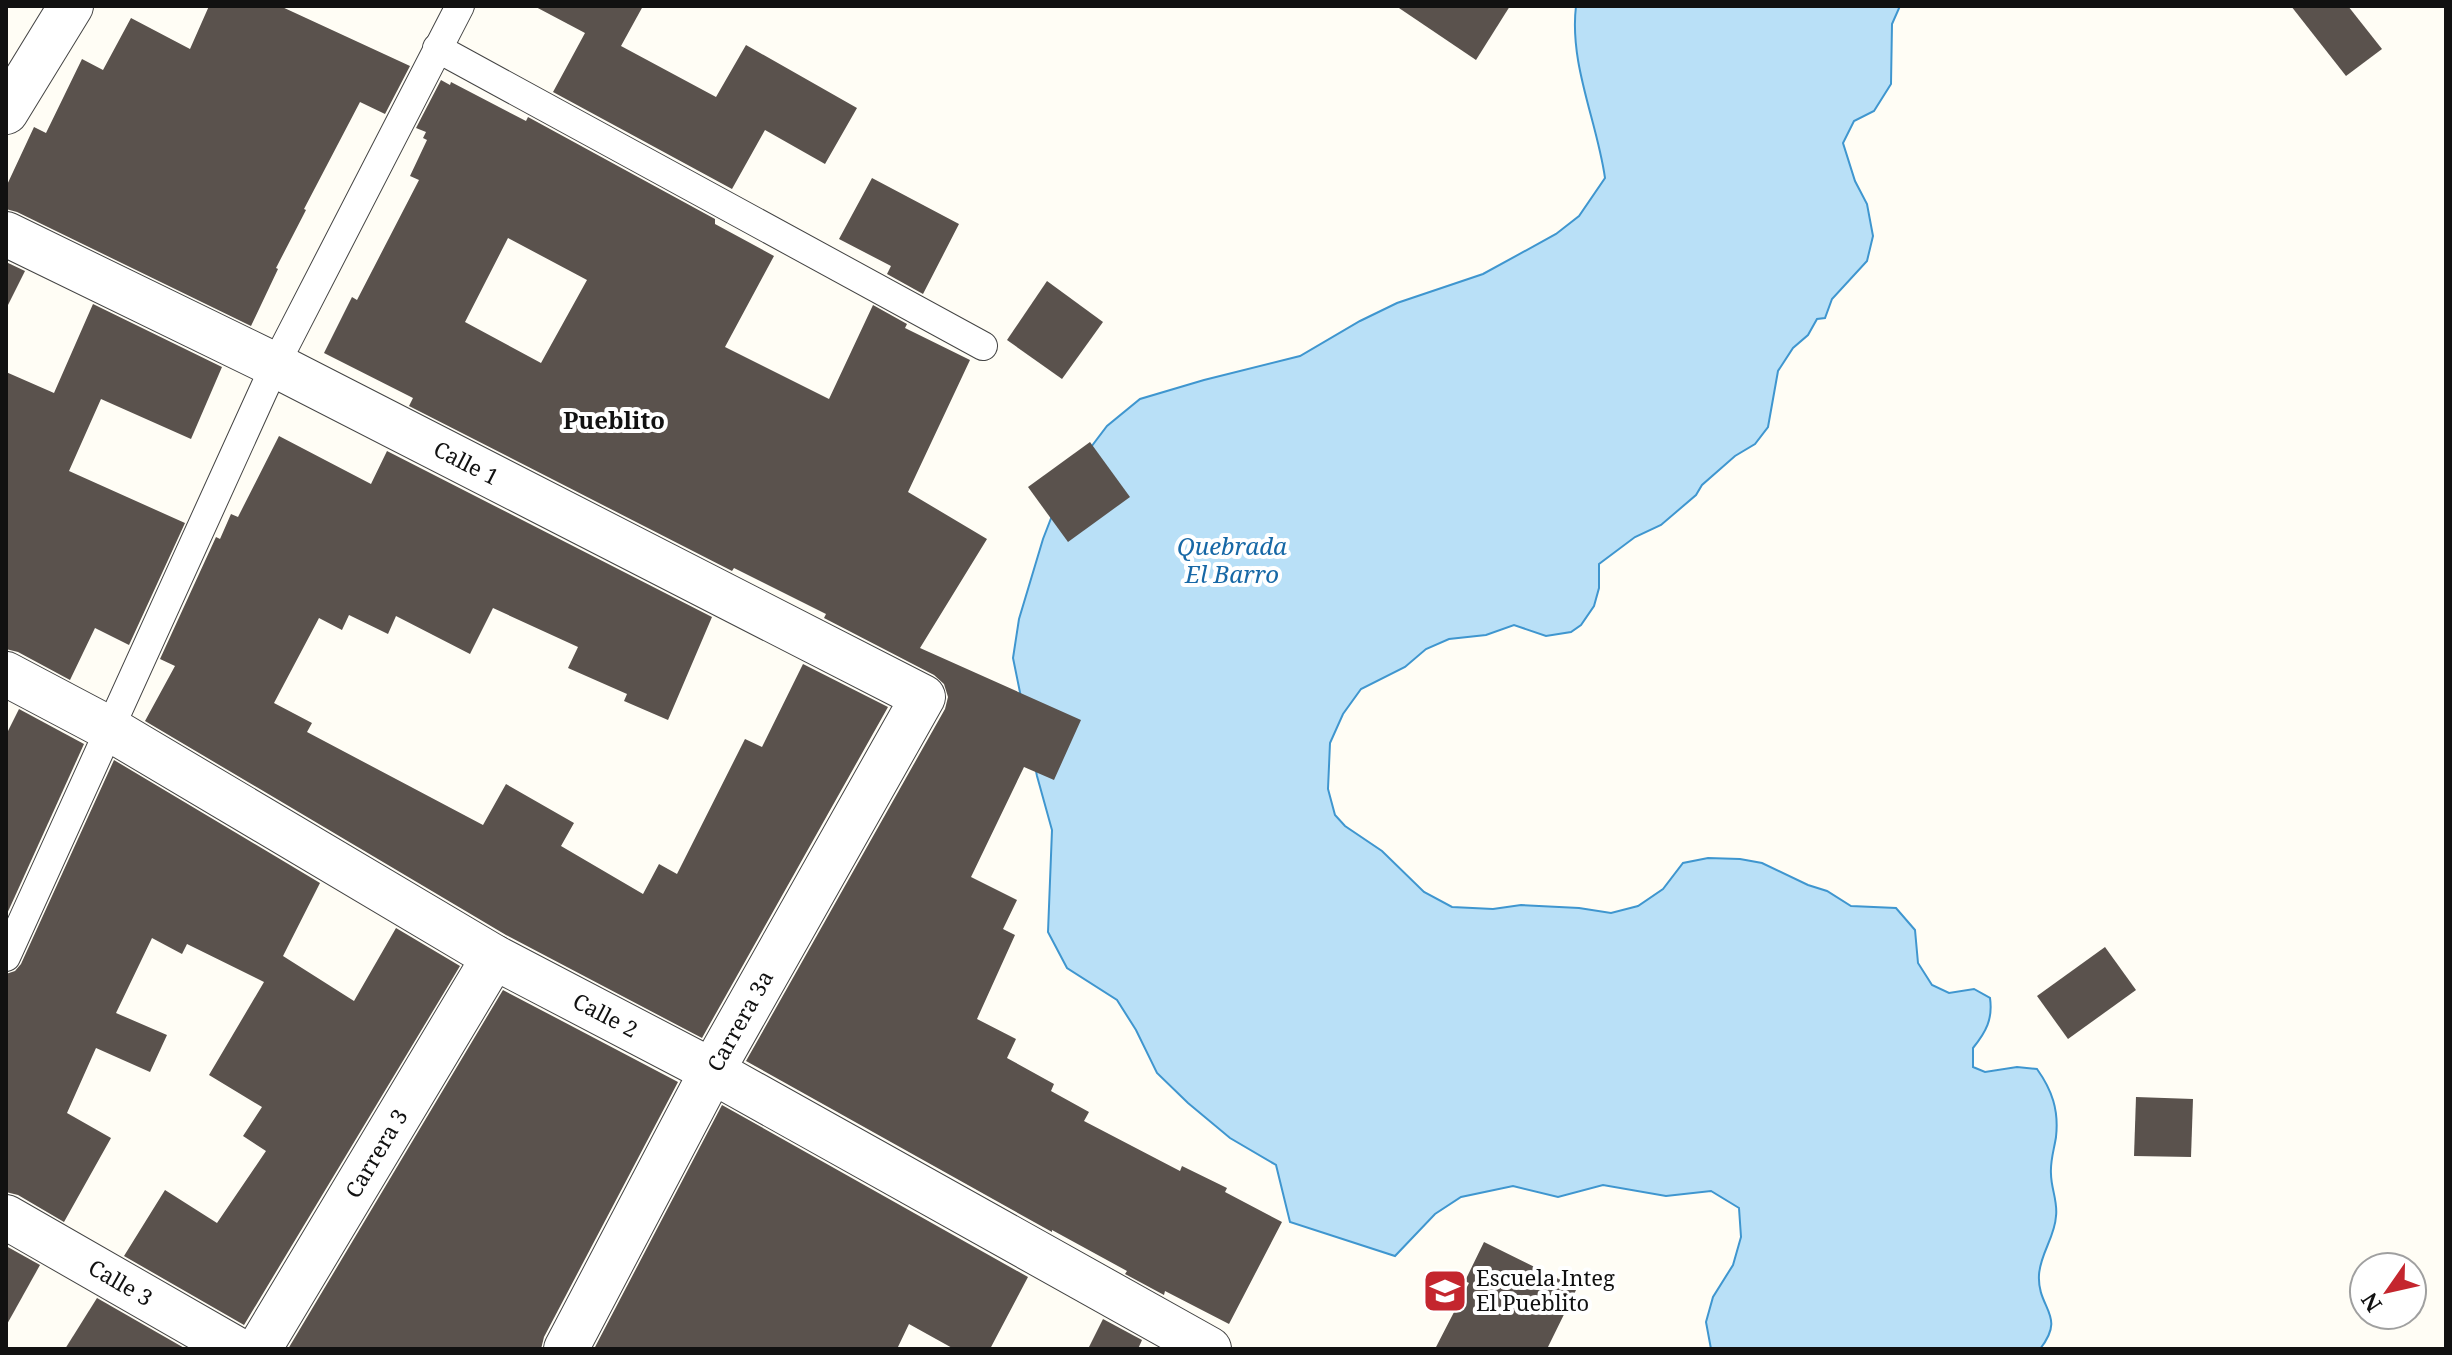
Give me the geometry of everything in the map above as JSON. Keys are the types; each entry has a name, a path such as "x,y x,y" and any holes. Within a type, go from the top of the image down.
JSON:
{"street":[{"path":"6,112 71,6"},
{"name":"Calle 1","path":"6,234 275,365 923,697"},
{"name":"Calle 2","path":"6,674 110,729 494,957 712,1071 1189,1344"},
{"name":"Carrera 3a","path":"566,1349 712,1071 923,697"},
{"name":"Carrera 3","path":"259,1349 494,957"},
{"name":"Calle 3","path":"6,1217 236,1349"}],"lane":[{"path":"6,957 275,365 460,6"},
{"path":"437,48 983,346"}],"water":[{"name":"Quebrada El Barro","path":"1576,6 1900,6 1892,24 1891,84 1874,111 1854,121 1843,143 1855,181 1867,204 1873,236 1867,261 1832,299 1825,318 1817,319 1808,335 1793,348 1778,371 1768,427 1755,444 1735,456 1661,525 1635,537 1599,564 1599,588 1594,606 1581,625 1571,632 1546,636 1514,625 1486,635 1449,639 1426,649 1405,667 1361,689 1343,714 1330,743 1328,789 1335,815 1345,826 1382,851 1424,892 1452,907 1493,909 1521,905 1611,913 1638,906 1663,889 1683,863 1708,858 1762,863 1827,891 1851,906 1896,908 1915,930 1918,963 1932,985 1949,993 1974,989 1990,998 1988,1025 1973,1048 1973,1067 1985,1072 2017,1067 2037,1069 2053,1101 2057,1127 2051,1179 2056,1216 2039,1275 2051,1328 2040,1349 1711,1349 1706,1322 1713,1297 1733,1265 1741,1237 1739,1208 1711,1191 1666,1196 1603,1185 1558,1197 1513,1186 1461,1197 1435,1214 1395,1256 1290,1222 1276,1165 1230,1138 1157,1073 1117,1000 1067,968 1048,932 1052,830 1037,776 1013,658 1019,619 1043,539 1062,490 1107,426 1140,399 1300,356 1397,303 1483,274 1556,234 1579,216 1605,178 1576,49"}],"building":[{"path":"209,6 280,6 410,66 385,114 360,102 304,209 251,326 6,209 6,187 34,127 46,133 82,59 103,70 131,18 190,49"},
{"path":"534,6 643,6 621,46 716,97 746,45 857,108 825,164 765,130 732,189 553,92 585,33"},
{"path":"1396,6 1510,6 1476,60"},
{"path":"2291,6 2348,6 2382,49 2346,76"},
{"path":"441,80 450,85 451,82 526,121 528,117 715,219 715,224 774,256 725,347 829,399 873,305 907,324 905,328 970,360 908,492 987,539 920,648 1081,720 1054,780 1024,767 971,877 1017,900 1003,929 1015,935 977,1019 1016,1039 1007,1058 1054,1084 1051,1091 1089,1112 1084,1121 1180,1171 1182,1166 1227,1188 1225,1192 1282,1222 1229,1324 1125,1274 1127,1271 746,1061 945,709 948,697 944,684 934,675 824,618 826,614 734,568 732,571 409,406 413,398 324,353 352,297 357,300 419,180 410,176 427,140 423,138 426,132 416,128","holes":["508,238 587,280 541,363 465,322"]},
{"path":"872,178 959,224 923,294 887,274 891,266 839,239"},
{"path":"6,262 25,271 6,309"},
{"path":"1047,281 1103,322 1062,379 1007,340"},
{"path":"93,304 222,367 191,439 101,399 69,471 185,523 129,645 95,628 70,680 18,652 6,649 6,372 54,393"},
{"path":"279,436 371,484 387,451 712,617 668,720 624,701 627,694 568,668 578,647 493,608 470,654 396,616 388,634 349,615 342,630 319,618 274,703 312,723 307,732 483,825 506,784 574,823 561,846 643,894 659,864 677,874 745,739 762,747 803,664 888,707 702,1038 506,935 145,721 175,666 160,659 216,537 220,539 231,514 238,517"},
{"path":"1090,442 1130,497 1068,542 1028,487"},
{"path":"19,709 84,744 6,916 6,735"},
{"path":"114,760 320,883 283,956 354,1001 396,928 460,966 244,1325 124,1256 165,1190 217,1223 266,1151 243,1136 262,1107 209,1075 264,982 187,944 182,954 152,938 116,1013 167,1035 150,1072 96,1048 67,1113 111,1138 64,1222 18,1195 6,1192 6,974 15,971 21,964"},
{"path":"2105,947 2136,990 2068,1039 2037,996"},
{"path":"503,990 678,1082 544,1337 541,1349 288,1349"},
{"path":"2136,1097 2193,1099 2191,1157 2134,1156"},
{"path":"722,1105 1028,1277 990,1349 954,1349 909,1324 897,1349 594,1349"},
{"path":"1484,1242 1577,1288 1547,1349 1435,1349 1469,1283 1465,1281"},
{"path":"6,1246 40,1265 6,1326"},
{"path":"97,1298 186,1349 65,1349"},
{"path":"1103,1319 1142,1340 1138,1349 1088,1349"}],"place":[{"name":"Escuela Integ El Pueblito","path":"1445,1291"}],"district":[{"name":"Pueblito","path":"614,421"}]}
